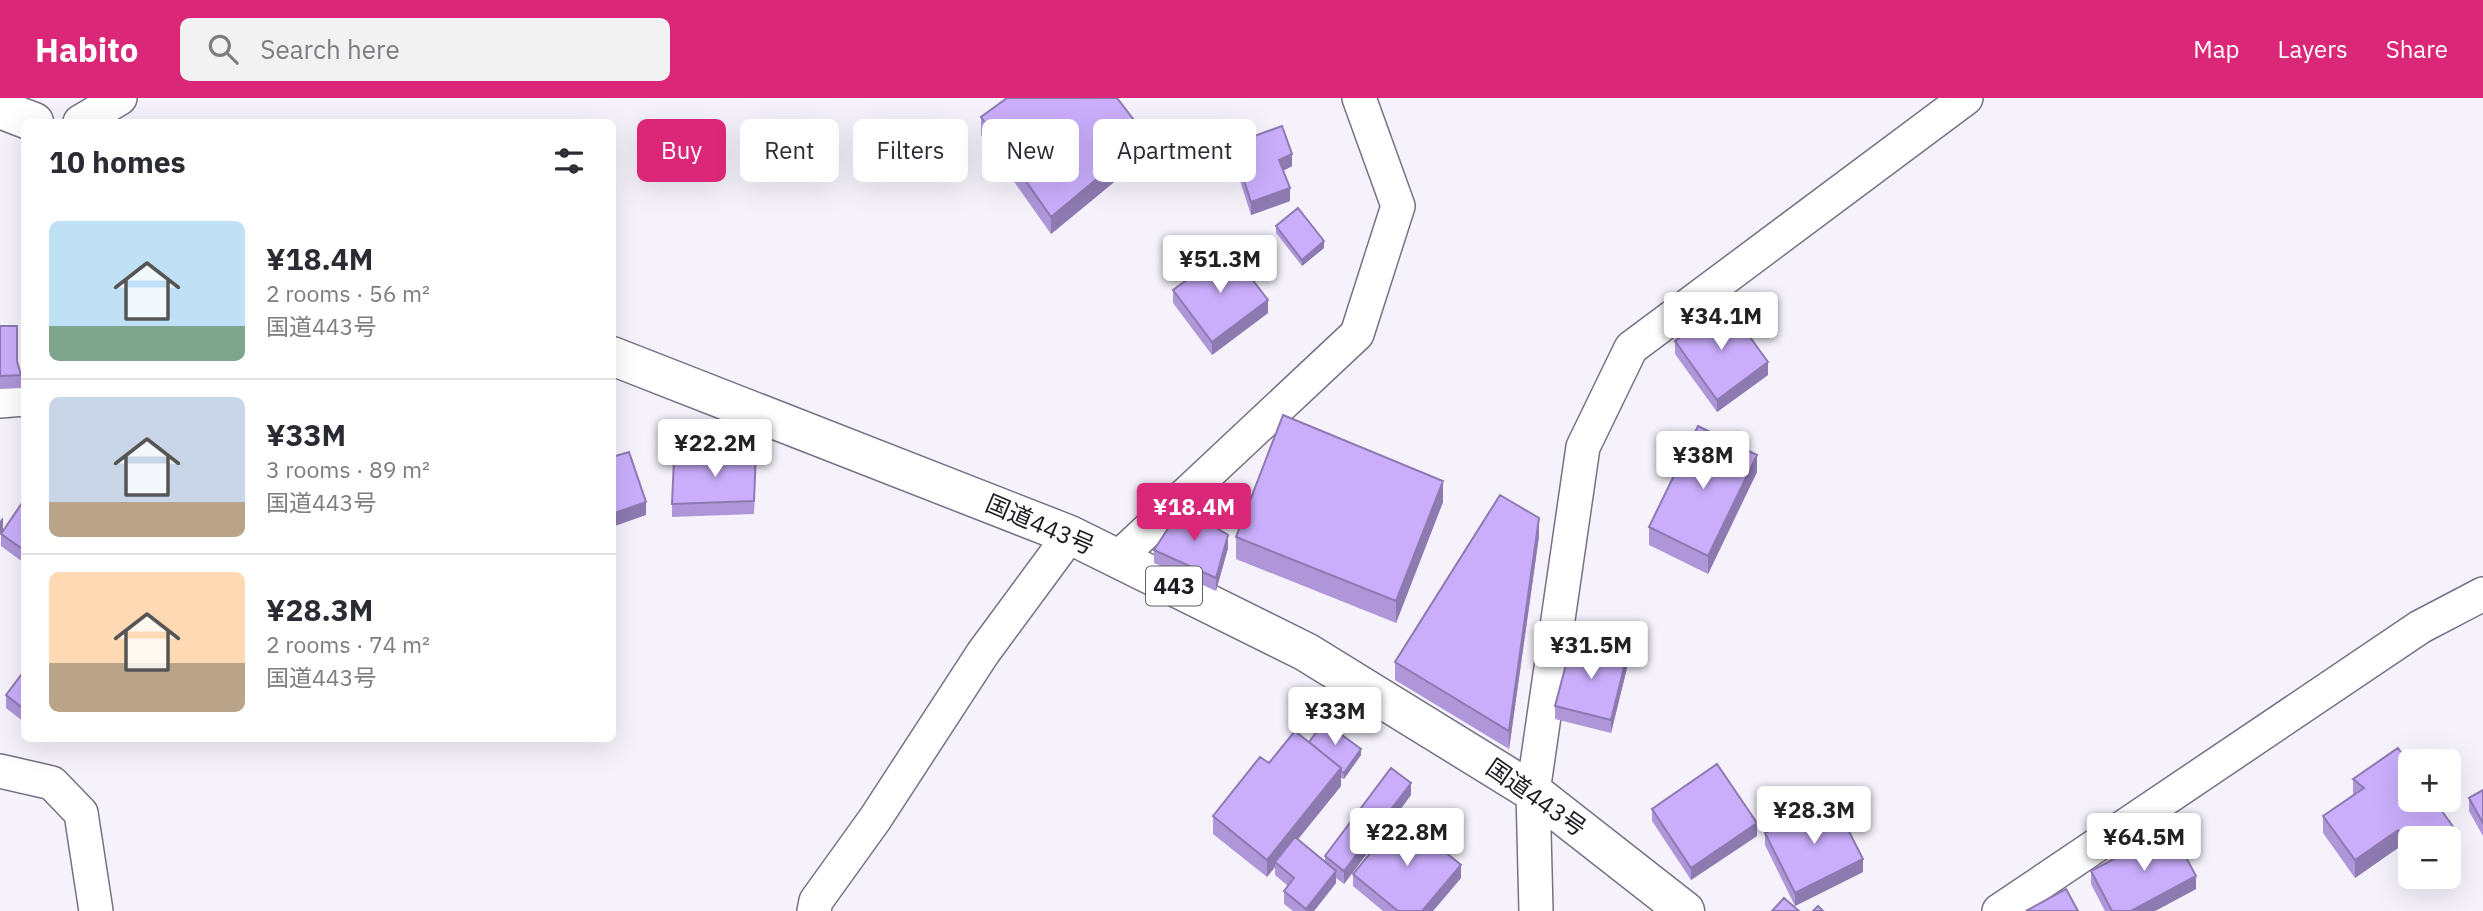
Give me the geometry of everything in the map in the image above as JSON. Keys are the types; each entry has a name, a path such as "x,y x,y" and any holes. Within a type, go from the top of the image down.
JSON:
{"highway":[{"path":"0,109 26,119"},
{"name":"国道443号","path":"616,358 1070,535 1306,652 1532,792 1685,911"}],"street":[{"path":"85,119 120,98"},
{"path":"1118,558 1357,334 1398,206 1359,98"},
{"path":"1536,911 1532,792 1583,447 1631,348 1966,98"},
{"path":"0,401 21,399"},
{"path":"814,911 816,901 875,819 983,653 1070,535"},
{"path":"1999,911 2420,626 2483,594"},
{"path":"0,771 52,783 80,813 96,911"}],"building":[{"path":"1007,98 1117,98 1133,119 1093,119 1093,182 1051,217 1026,182 1079,182 1079,119 981,117"},
{"path":"1282,126 1292,154 1279,160 1290,188 1251,202 1244,182 1256,182 1256,135"},
{"path":"1298,208 1324,241 1302,260 1276,226"},
{"path":"1229,249 1268,300 1212,342 1173,290"},
{"path":"1726,304 1768,362 1717,400 1675,341"},
{"path":"0,326 17,326 17,361 21,375 0,376"},
{"path":"1283,415 1443,481 1396,601 1236,537"},
{"path":"1698,426 1757,455 1708,556 1649,527"},
{"path":"756,451 754,501 672,504 674,459"},
{"path":"629,452 646,502 616,513 616,456"},
{"path":"1500,495 1539,518 1509,731 1395,662"},
{"path":"21,504 21,548 1,534"},
{"path":"1182,507 1228,535 1216,578 1154,550"},
{"path":"1572,642 1627,655 1611,720 1555,706"},
{"path":"21,675 21,707 6,695"},
{"path":"1324,722 1361,749 1344,773 1309,742"},
{"path":"1295,731 1341,768 1267,860 1213,816 1260,757 1269,763"},
{"path":"2398,748 2398,812 2443,812 2453,826 2398,826 2398,830 2355,860 2323,816 2364,788 2353,779"},
{"path":"1717,764 1757,823 1691,868 1652,809"},
{"path":"1391,768 1411,783 1344,871 1325,856"},
{"path":"2483,790 2483,823 2469,798"},
{"path":"1832,798 1863,859 1795,893 1765,833"},
{"path":"1401,816 1461,865 1422,911 1398,911 1353,874"},
{"path":"2171,829 2196,876 2131,911 2112,911 2091,871"},
{"path":"1295,837 1336,871 1306,909 1284,891 1294,878 1275,862"},
{"path":"2066,889 2078,911 2026,911"},
{"path":"1784,898 1799,911 1772,911"}]}
